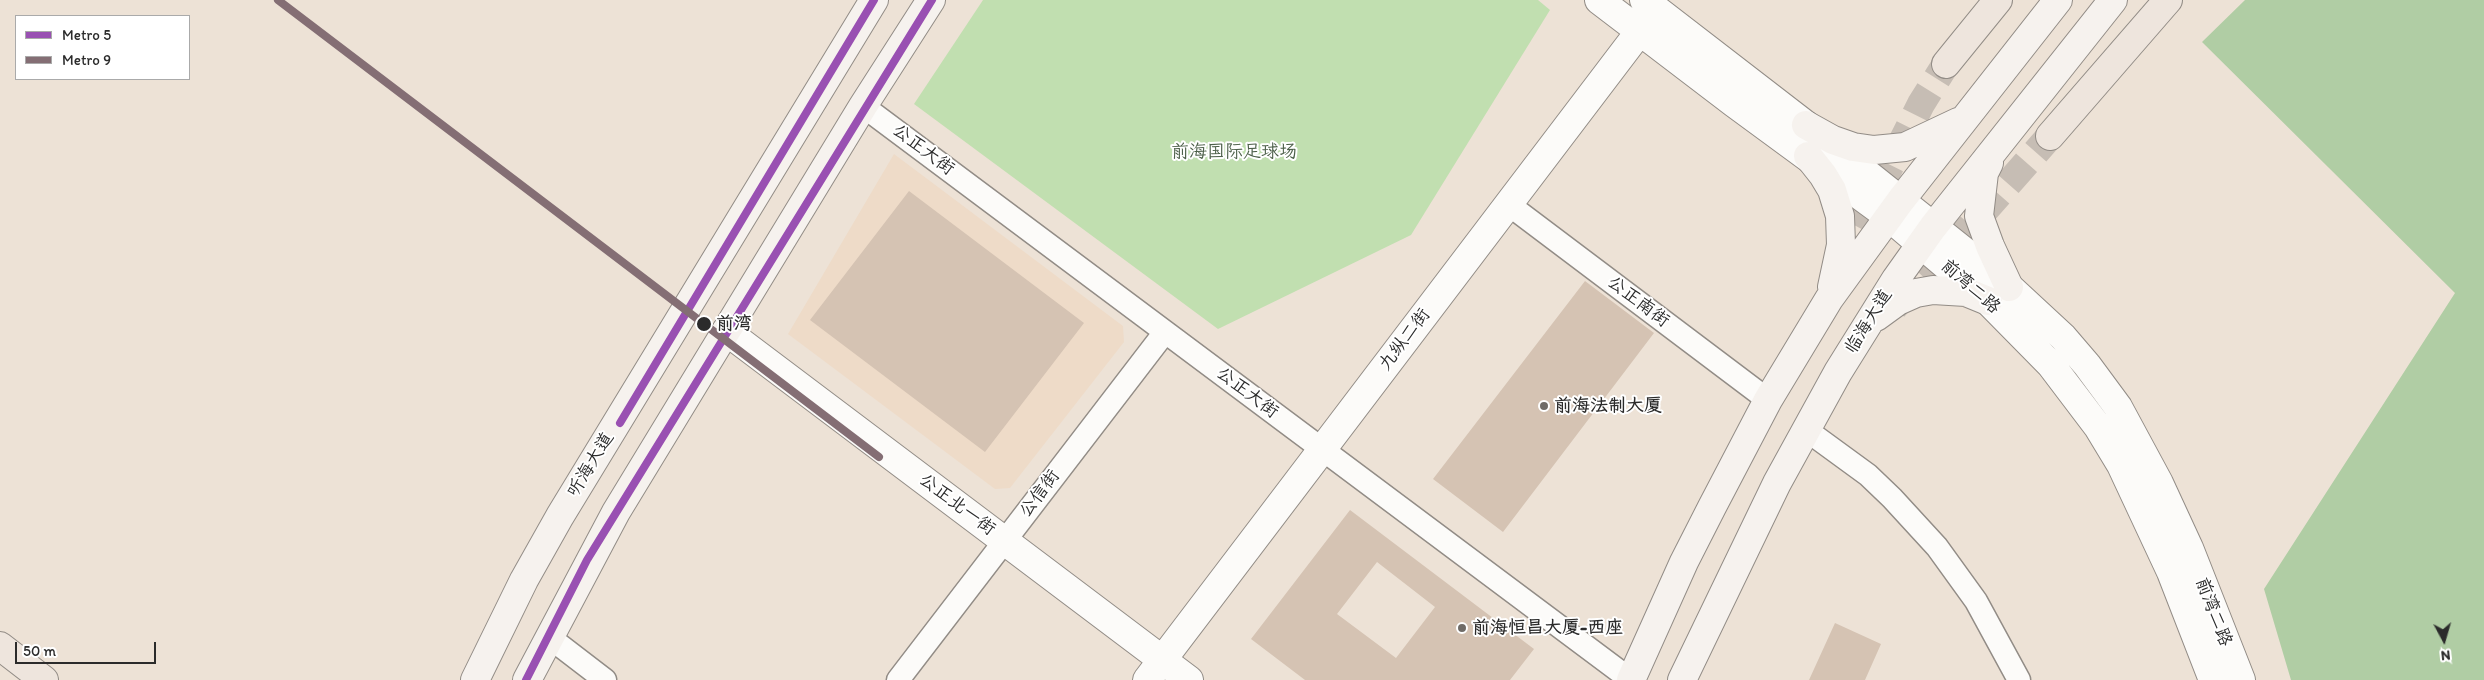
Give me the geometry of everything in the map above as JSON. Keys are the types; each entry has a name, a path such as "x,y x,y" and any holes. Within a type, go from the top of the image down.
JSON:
{"main road":[{"name":"听海大道","path":"475,680 524,580 560,516 874,0"},
{"path":"527,680 616,512 863,106 930,0"},
{"path":"1946,64 1998,0"},
{"path":"1631,680 1684,562 1768,400 1829,299 1895,208 2058,0"},
{"name":"临海大道","path":"1682,680 1744,549 1806,429 1838,372 1896,279 1927,235 2113,0"},
{"path":"2050,136 2168,0"},
{"path":"1806,125 1833,140 1853,146 1890,150 1919,142 1966,118"},
{"path":"1869,322 1898,301 1933,290 1998,294 1990,246 1979,216 1984,173 1993,152"},
{"path":"1808,156 1832,190 1840,216 1841,245 1829,299"},
{"path":"0,646 44,680"}],"street":[{"name":"前湾二路","path":"1600,0 1808,156 1895,208"},
{"name":"前湾二路","path":"1654,3 1806,125 1895,208 1998,294 2063,337 2088,365 2118,407 2159,483 2189,548 2241,680"},
{"name":"九纵二街","path":"1155,670 1640,31 1654,3"},
{"name":"公正大街","path":"863,106 1631,680"},
{"name":"公正南街","path":"1508,204 1768,400"},
{"name":"前湾二路","path":"1998,294 2092,419 2121,465 2171,572 2213,680"},
{"name":"公正北一街","path":"726,331 1004,541 1155,670 1189,680"},
{"name":"公信街","path":"898,680 1165,332"},
{"path":"1806,429 1868,475 1937,547 1980,608 2019,680"},
{"path":"549,637 605,680"}],"shaded area":[{"path":"894,154 1123,326 1124,342 1010,488 995,489 788,334"}],"green space":[{"name":"前海国际足球场","path":"983,0 1538,0 1550,10 1411,235 1218,329 914,104"},
{"path":"2245,0 2484,0 2484,680 2291,680 2264,589 2455,293 2202,42"}],"building":[{"path":"909,191 1084,323 985,452 810,320"},
{"name":"前海法制大厦","path":"1585,281 1654,333 1503,532 1433,479"},
{"path":"1350,510 1534,649 1510,680 1305,680 1251,639","holes":["1377,562 1435,607 1396,658 1337,614"]},
{"path":"1835,623 1881,644 1865,680 1809,680"}],"tunnel":[{"path":"1838,264 1875,196 1921,104 1946,64"},
{"path":"1894,307 1970,227 2050,136"}],"metro line":[{"name":"9","path":"278,0 879,457"},
{"name":"5","path":"620,423 874,0"},
{"name":"5","path":"526,680 587,560 932,0"}],"place":[{"name":"前湾","path":"704,324"},
{"name":"前海法制大厦","path":"1544,406"},
{"name":"前海恒昌大厦-西座","path":"1462,628"}]}
